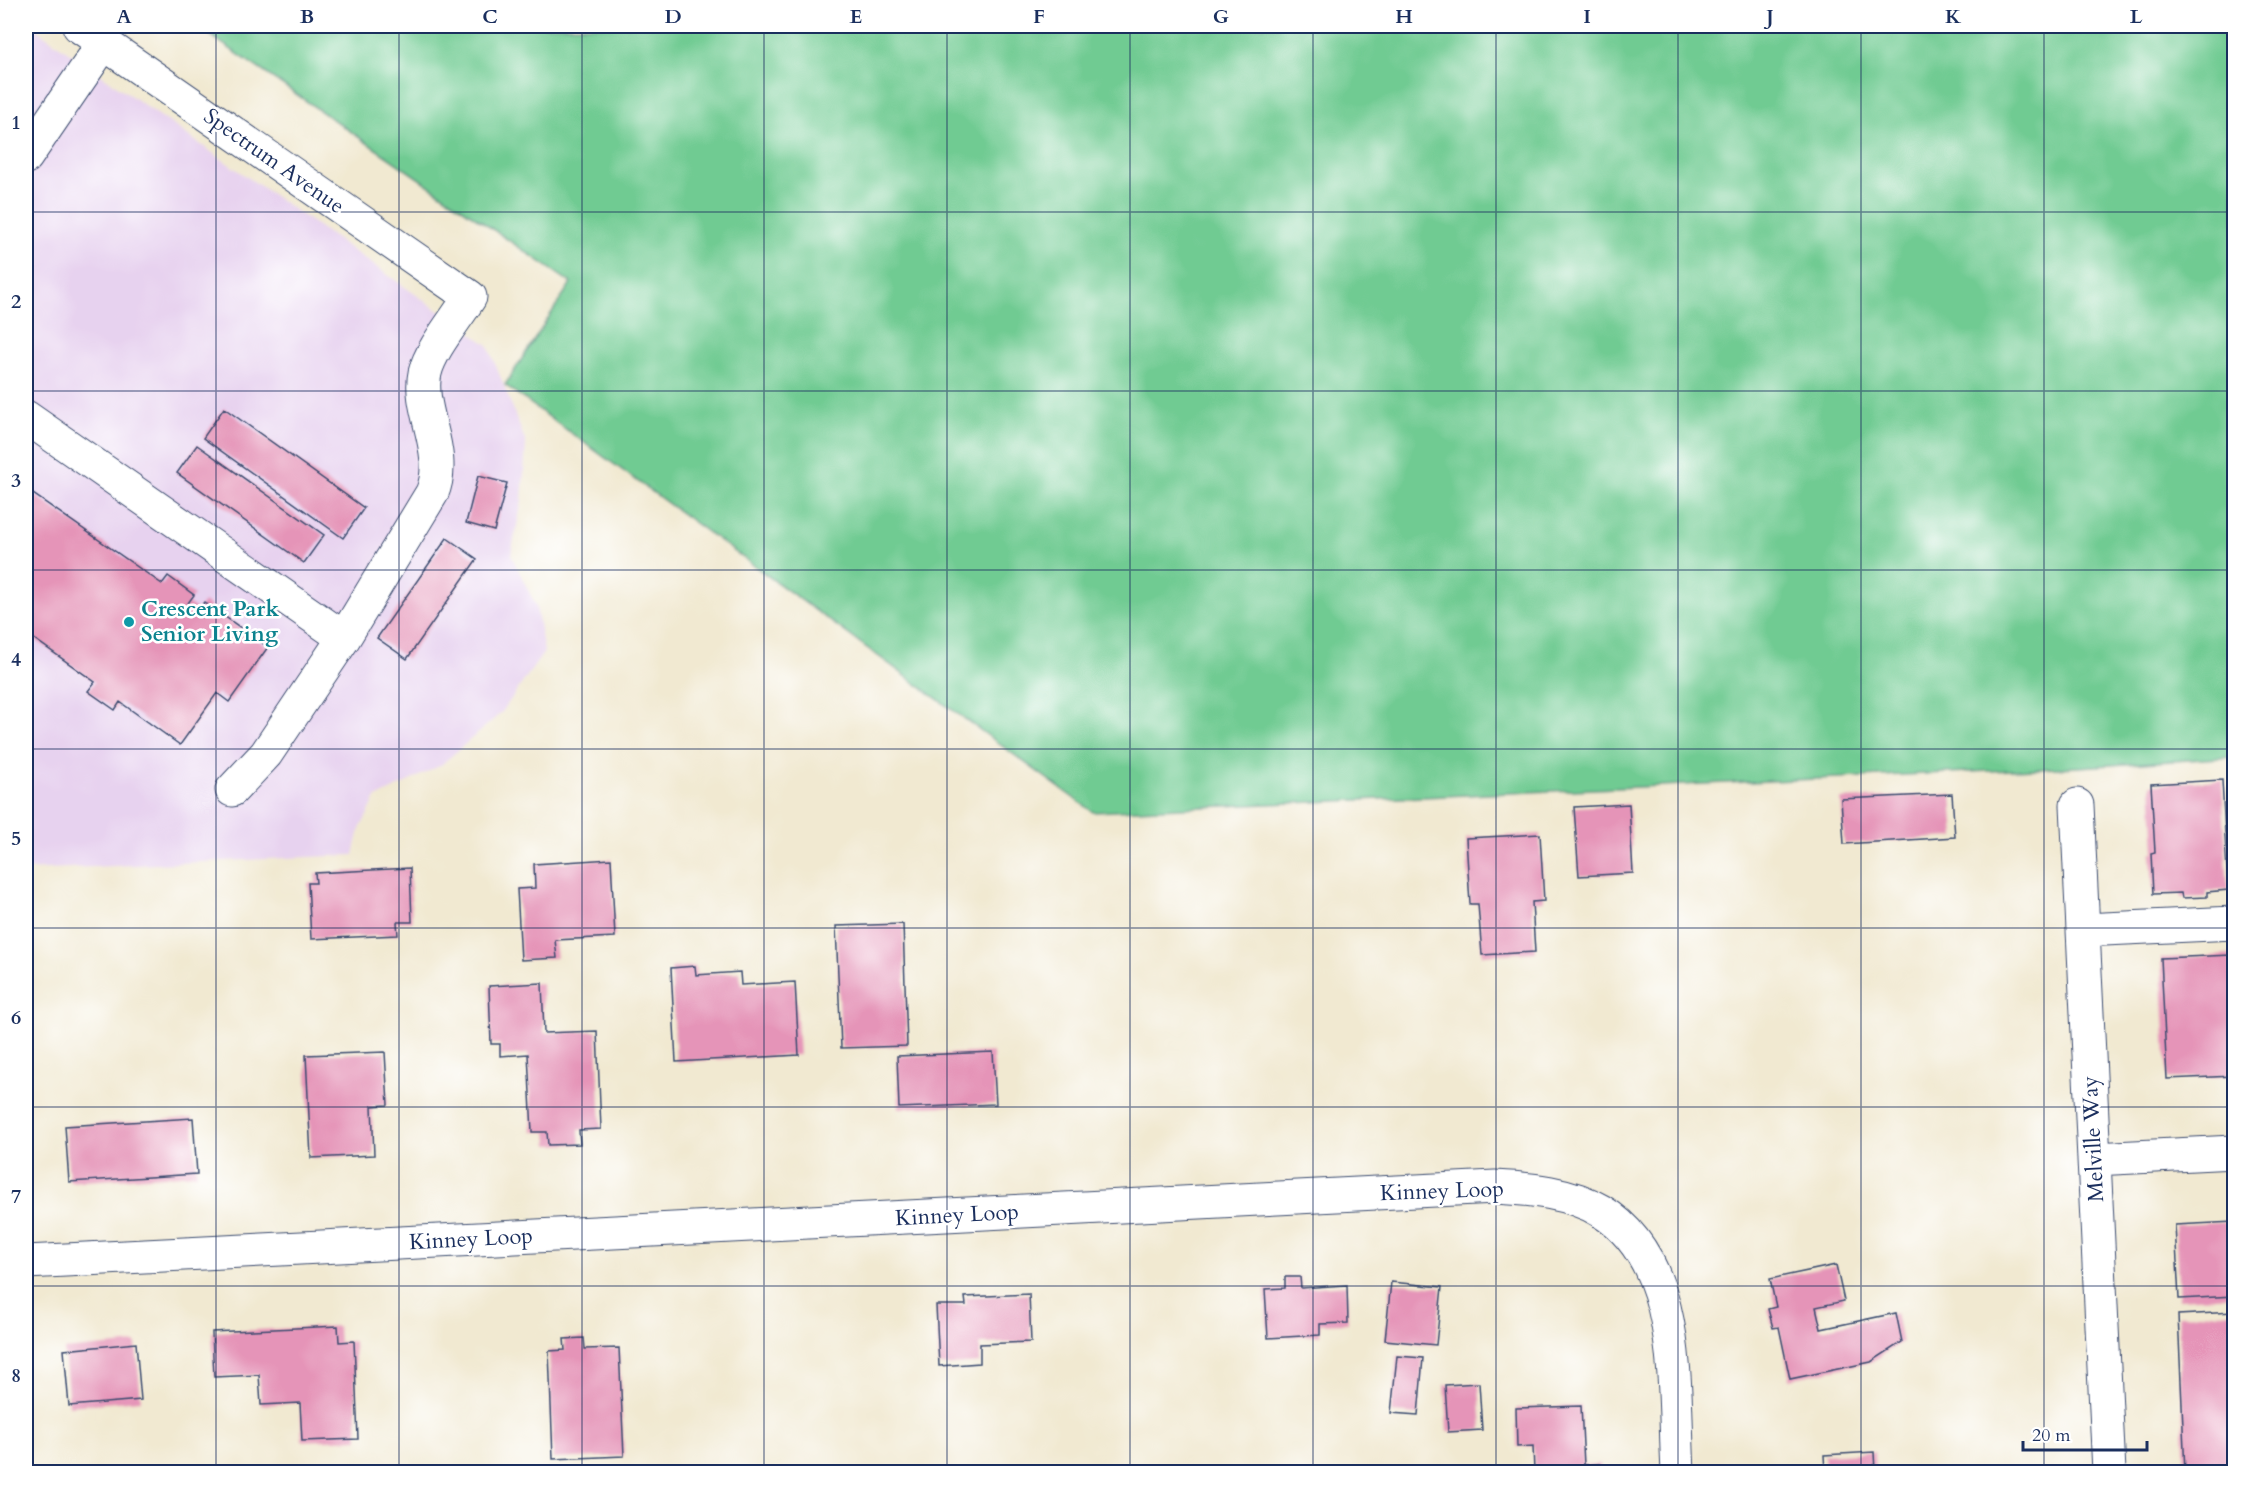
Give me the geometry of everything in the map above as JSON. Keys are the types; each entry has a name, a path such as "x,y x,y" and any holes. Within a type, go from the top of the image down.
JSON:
{"street":[{"path":"26,157 91,34"},
{"name":"Spectrum Avenue","path":"91,34 470,297 425,372 425,393 435,441 436,484 344,638"},
{"path":"26,417 344,638 266,754 232,790"},
{"name":"Melville Way","path":"2077,804 2109,1473"},
{"path":"2083,930 2235,923"},
{"path":"2094,1159 2235,1152"},
{"name":"Kinney Loop","path":"26,1262 1495,1187 1521,1189 1550,1193 1600,1211 1622,1228 1638,1248 1662,1296 1669,1325 1678,1473"}],"shaded area":[{"path":"26,26 31,26 488,345 526,443 522,501 511,555 536,606 544,652 502,712 441,765 376,798 360,829 354,855 26,870"}],"green space":[{"path":"197,26 2234,26 2234,757 2079,767 1093,812 505,385 571,283"}],"building":[{"path":"224,408 364,508 343,538 203,438"},
{"path":"197,445 324,535 304,563 177,473"},
{"path":"478,476 507,483 494,531 466,523"},
{"name":"Crescent Park Senior Living","path":"26,489 162,584 168,576 194,595 188,603 198,610 204,602 268,647 229,702 217,693 180,745 120,702 115,710 88,691 95,682 26,633"},
{"path":"447,538 477,559 407,659 377,638"},
{"path":"2222,780 2228,890 2207,892 2207,897 2182,898 2181,893 2153,894 2151,853 2155,852 2151,784"},
{"path":"1952,794 1955,837 1844,844 1841,799"},
{"path":"1629,804 1633,873 1579,876 1574,807"},
{"path":"1540,834 1544,901 1532,902 1535,952 1482,955 1478,904 1470,904 1466,838"},
{"path":"611,859 615,937 555,940 557,958 521,960 517,889 535,888 534,864"},
{"path":"410,868 412,922 397,922 398,935 311,939 308,883 316,883 315,873"},
{"path":"903,924 907,1046 841,1048 836,926"},
{"path":"2232,955 2234,1076 2167,1079 2161,958"},
{"path":"695,966 696,975 740,972 741,985 795,982 799,1055 676,1062 671,968"},
{"path":"542,983 544,1033 597,1031 601,1129 579,1130 580,1144 548,1145 547,1132 532,1132 528,1054 500,1056 500,1044 491,1044 489,986"},
{"path":"385,1052 388,1105 372,1106 374,1155 311,1158 306,1055"},
{"path":"993,1052 996,1104 899,1108 897,1056"},
{"path":"193,1118 197,1174 69,1182 65,1126"},
{"path":"2234,1222 2234,1296 2179,1299 2175,1225"},
{"path":"1836,1265 1844,1301 1816,1307 1821,1329 1896,1313 1902,1342 1871,1362 1790,1379 1779,1327 1773,1328 1768,1309 1776,1307 1770,1279"},
{"path":"1285,1277 1300,1277 1301,1288 1347,1285 1348,1323 1320,1324 1320,1335 1268,1338 1265,1289 1285,1288"},
{"path":"1391,1282 1442,1287 1436,1345 1385,1340"},
{"path":"1029,1294 1031,1342 980,1344 980,1363 939,1366 936,1305 966,1305 965,1297"},
{"path":"2234,1312 2234,1472 2185,1472 2178,1315"},
{"path":"338,1326 339,1342 354,1341 358,1439 302,1441 300,1403 261,1405 259,1375 214,1377 212,1332"},
{"path":"584,1338 585,1349 619,1348 624,1456 553,1459 549,1351 565,1350 564,1339"},
{"path":"136,1343 141,1400 69,1406 64,1350"},
{"path":"1397,1356 1423,1358 1418,1415 1391,1413"},
{"path":"1479,1383 1482,1430 1448,1432 1445,1385"},
{"path":"1581,1406 1584,1465 1600,1464 1601,1472 1534,1472 1533,1446 1517,1447 1516,1408"},
{"path":"1874,1452 1875,1472 1825,1472 1824,1455"},
{"path":"560,1469 598,1470 598,1472 560,1472"}],"place":[{"name":"Crescent Park Senior Living","path":"129,622"}]}
